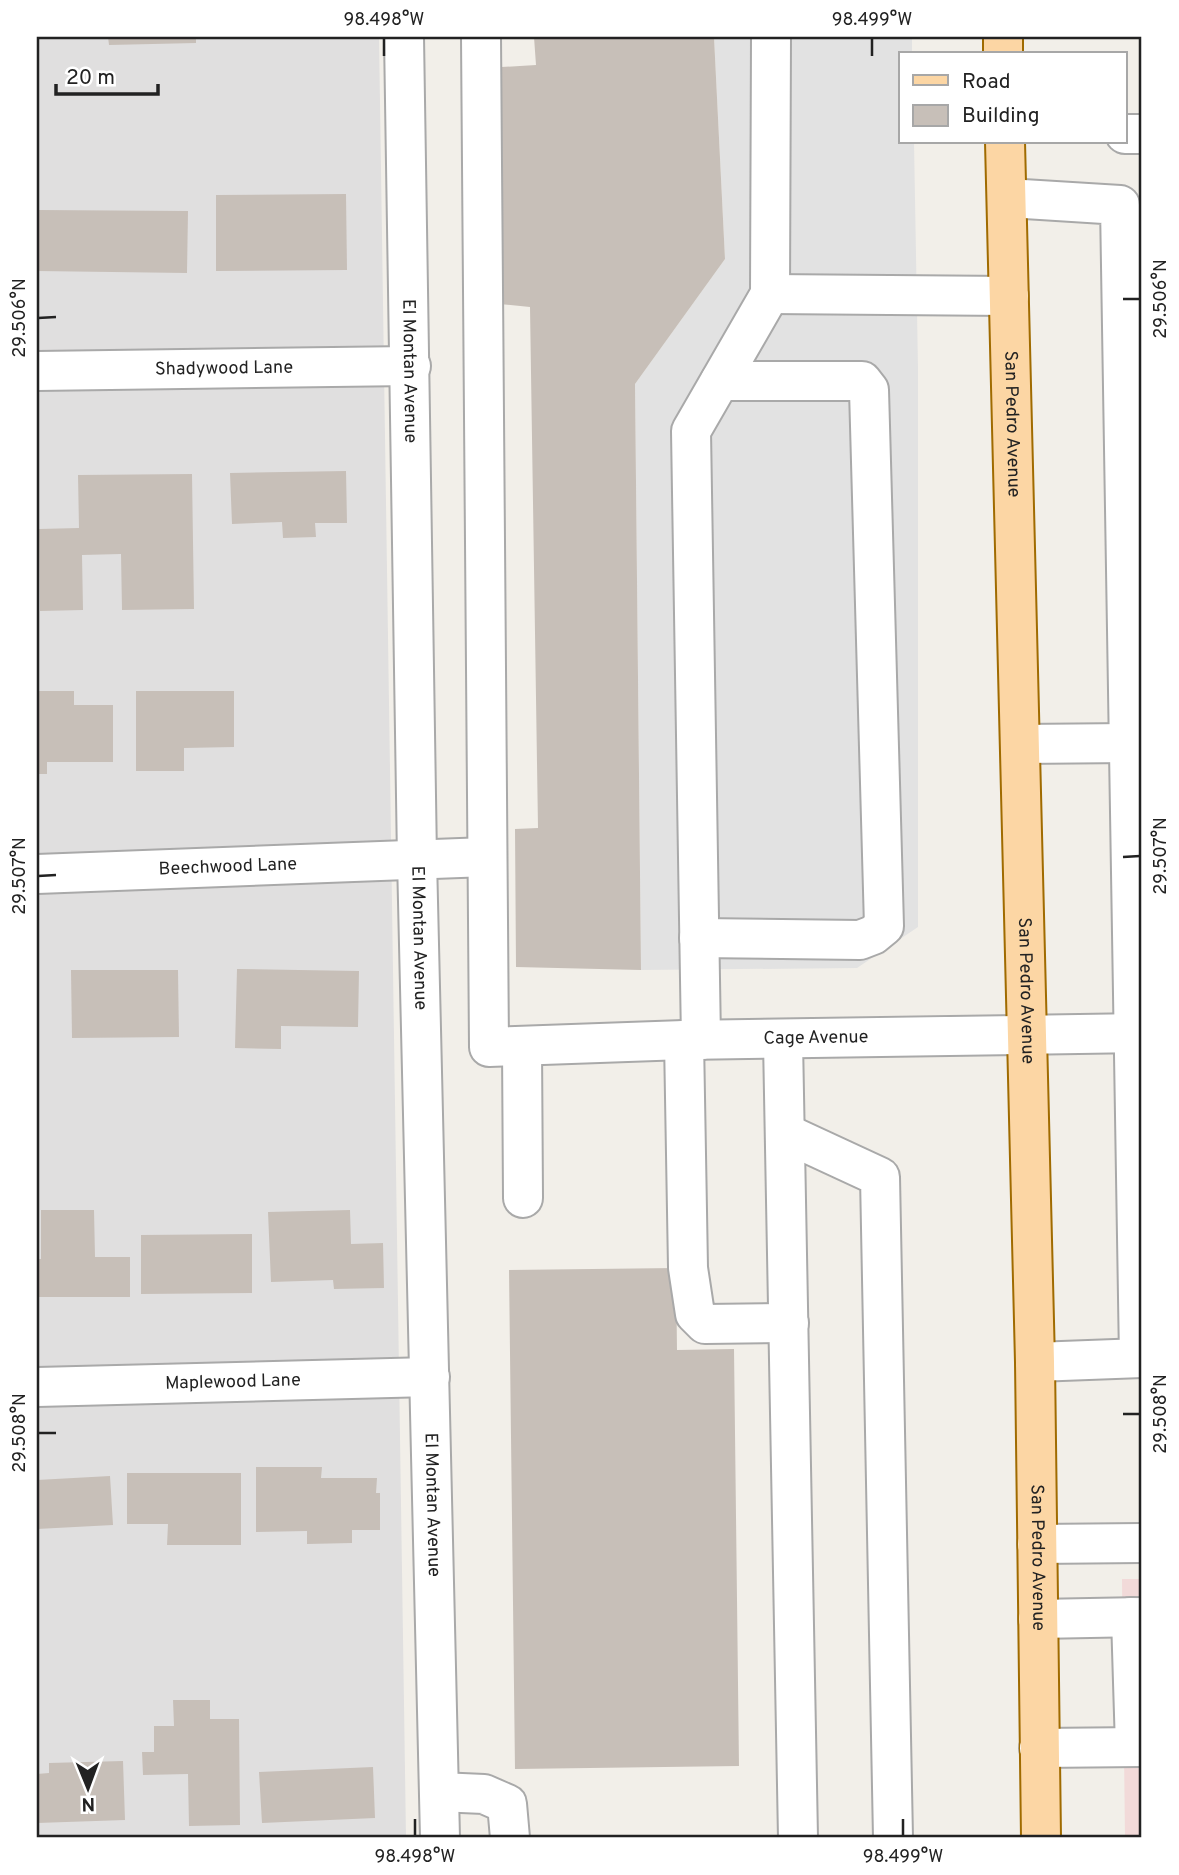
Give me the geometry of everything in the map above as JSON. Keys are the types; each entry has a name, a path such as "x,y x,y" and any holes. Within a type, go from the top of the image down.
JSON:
{"main road":[{"name":"San Pedro Avenue","path":"1005,144 1035,1362 1041,1838"}],"street":[{"name":"El Montan Avenue","path":"404,37 417,859 440,1838"},
{"path":"481,37 487,857 523,1198"},
{"path":"771,37 770,294 691,431 699,938 692,1040 688,1268 695,1314 705,1324 789,1323"},
{"path":"1007,198 1120,205 1133,413 1140,1358 1035,1362"},
{"path":"770,294 1009,296"},
{"name":"Shadywood Lane","path":"37,371 411,366"},
{"path":"699,938 860,940 873,935 884,926 869,390 862,382 720,381"},
{"path":"1020,744 1134,721"},
{"name":"Beechwood Lane","path":"37,874 487,857"},
{"name":"Cage Avenue","path":"505,1047 692,1040 783,1041 1139,1033"},
{"path":"783,1041 798,1838"},
{"path":"785,1133 880,1177 893,1838"},
{"name":"Maplewood Lane","path":"37,1387 430,1377"},
{"path":"1037,1544 1142,1543"},
{"path":"1038,1619 1137,1617 1138,1747 1040,1748"},
{"path":"439,1792 484,1794 507,1804 510,1838"}],"shaded area":[{"path":"37,37 379,37 406,1838 37,1838"},
{"path":"714,37 912,37 912,52 899,52 899,144 914,144 918,368 918,927 857,968 641,970 635,384 725,259"},
{"path":"1122,1579 1142,1579 1142,1838 1125,1838"}],"building":[{"path":"108,37 196,37 196,43 109,45"},
{"path":"534,37 714,37 725,259 635,384 641,970 516,967 515,829 538,828 530,307 489,303 485,68 536,65"},
{"path":"346,194 347,270 216,271 216,195"},
{"path":"38,210 188,211 187,273 37,271"},
{"path":"346,471 347,523 315,523 316,537 283,538 282,522 232,524 230,473"},
{"path":"192,474 194,609 122,610 121,554 82,555 83,610 40,611 39,529 79,528 78,475"},
{"path":"37,691 74,691 74,705 113,705 113,762 47,762 47,774 37,774"},
{"path":"136,691 234,691 234,747 184,748 184,771 136,771"},
{"path":"237,969 359,971 358,1027 281,1026 281,1049 235,1048"},
{"path":"71,970 178,970 179,1037 72,1038"},
{"path":"41,1210 94,1210 95,1257 130,1257 130,1297 37,1297 37,1259 41,1259"},
{"path":"350,1210 351,1244 383,1243 384,1288 334,1289 333,1280 271,1282 268,1212"},
{"path":"252,1234 252,1293 141,1294 141,1235"},
{"path":"676,1268 677,1350 734,1349 739,1766 515,1769 509,1270"},
{"path":"256,1467 322,1467 321,1478 377,1478 376,1493 380,1493 380,1530 352,1530 352,1543 307,1544 307,1531 256,1532"},
{"path":"127,1473 241,1473 241,1545 167,1545 168,1524 127,1524"},
{"path":"110,1476 113,1525 37,1529 37,1480"},
{"path":"173,1700 210,1700 210,1719 239,1719 240,1825 189,1826 188,1774 143,1775 142,1752 154,1752 154,1726 174,1726"},
{"path":"123,1761 125,1820 37,1823 37,1774 49,1773 49,1763"},
{"path":"373,1767 375,1818 262,1823 259,1772"}]}
